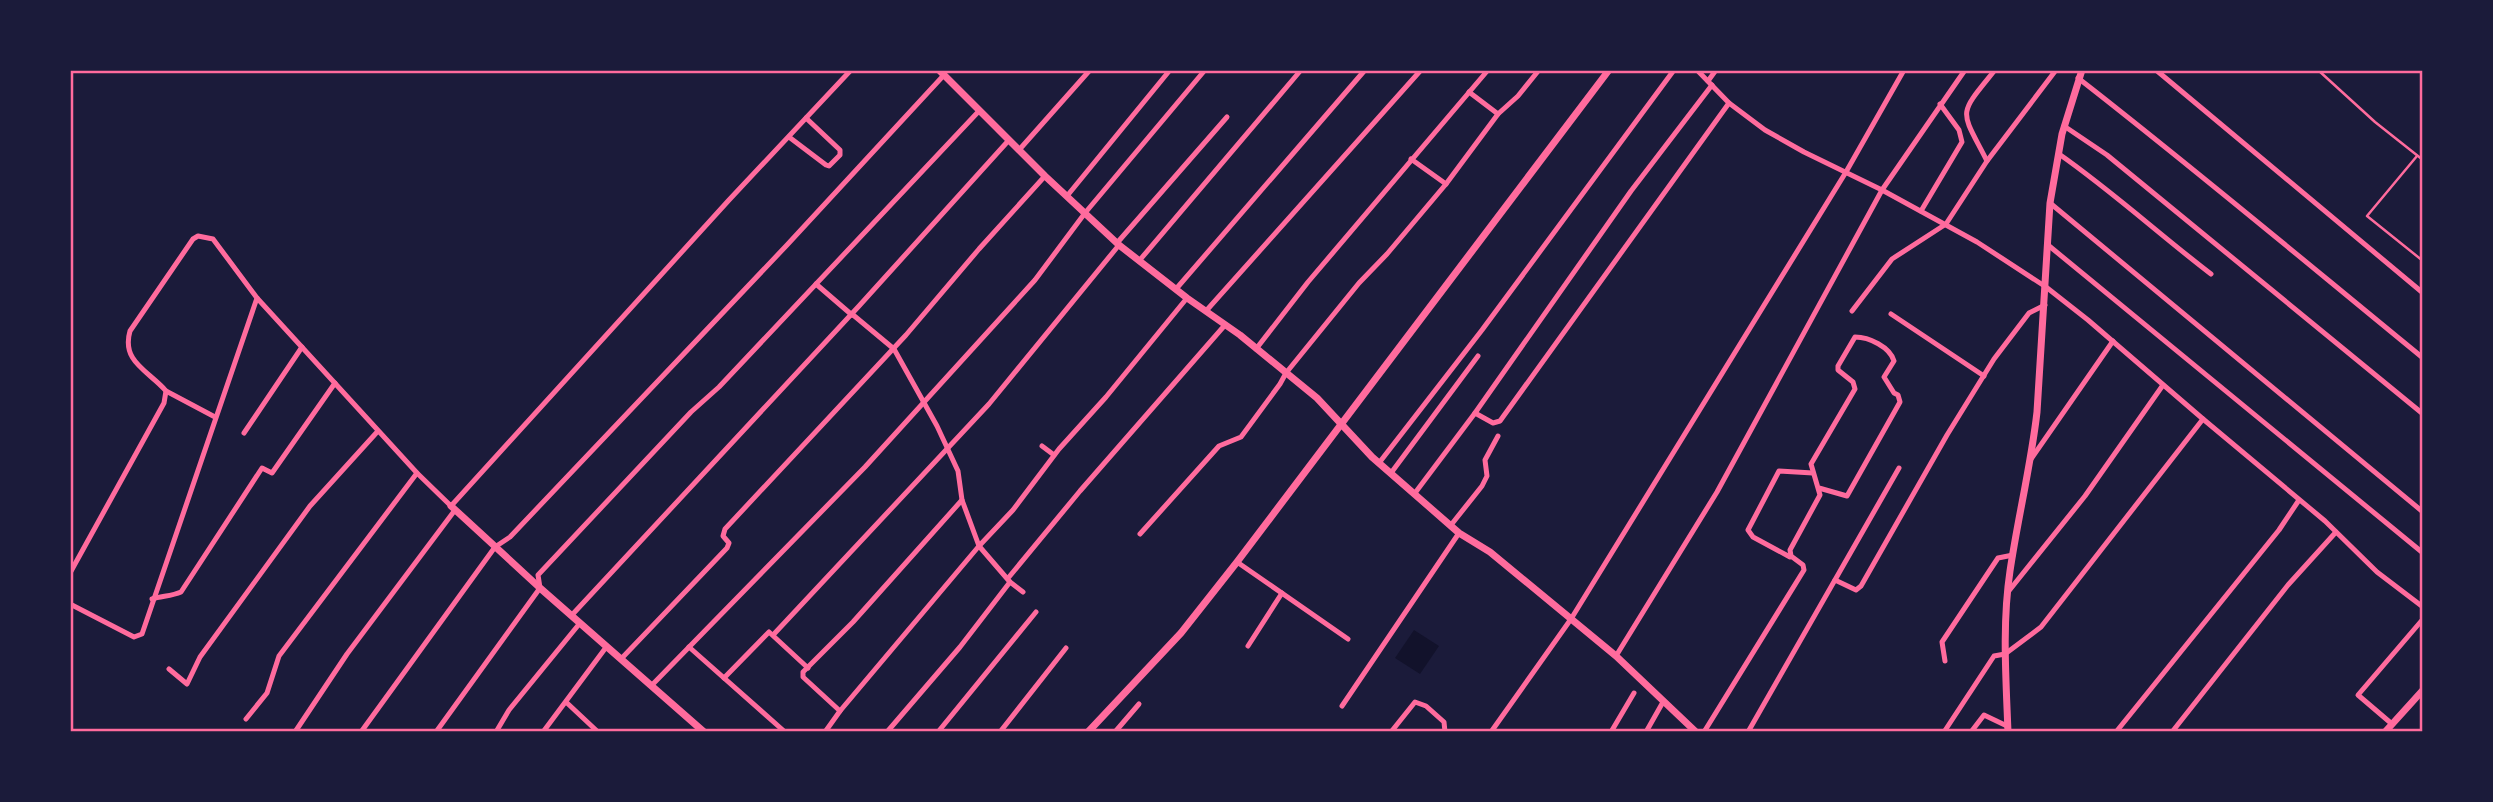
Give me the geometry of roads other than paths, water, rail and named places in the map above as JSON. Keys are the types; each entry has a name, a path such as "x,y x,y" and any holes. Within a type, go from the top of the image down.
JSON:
{"street":[{"path":"295,732 346,654 453,508 851,70"},
{"path":"1019,150 1090,70"},
{"path":"1067,196 1170,70"},
{"path":"652,685 865,467 1035,280 1086,213 1205,70"},
{"path":"1139,261 1301,70"},
{"path":"1175,289 1365,70"},
{"path":"1206,311 1421,70"},
{"path":"1256,349 1308,282 1488,70"},
{"path":"1140,534 1219,446 1241,437 1286,373 1359,282 1387,254 1446,184 1498,114 1518,96 1539,70"},
{"path":"1088,732 1181,633 1237,562 1609,70"},
{"path":"1379,463 1482,330 1674,70"},
{"path":"1697,70 1729,103 1765,130 1977,242 2046,287 2299,500 2377,572 2423,607"},
{"path":"1415,493 1710,83 1716,70"},
{"path":"1491,732 1571,619 1846,172 1904,70"},
{"path":"1616,656 1717,492 1882,190 1965,70"},
{"path":"1987,161 1965,111 1995,70"},
{"path":"1852,311 1892,259 1945,225 1987,161 2056,70"},
{"path":"2156,70 2423,293"},
{"path":"361,732 495,547 510,537 786,245 942,72 1045,176 1118,244 1317,398 1379,463 1459,533 1489,552 1616,656 1696,732"},
{"path":"2008,729 2005,654 2008,592 2038,399 2050,203 2064,126 2080,74 2220,194 2260,222 2423,358"},
{"path":"1469,92 1498,114"},
{"path":"1475,413 1493,423 1500,421 1729,103"},
{"path":"1921,211 1962,142 1959,130 1940,104"},
{"path":"436,732 540,588 538,575 979,111"},
{"path":"774,634 998,393 1118,244 1227,117"},
{"path":"789,137 826,165 832,164 840,155 840,150 806,118"},
{"path":"2064,126 2107,155 2423,414"},
{"path":"571,616 852,314 1009,140"},
{"path":"2059,154 2211,274"},
{"path":"1411,159 1446,184"},
{"path":"621,659 727,548 729,543 723,536 725,529 894,349 1045,176"},
{"path":"2050,203 2423,512"},
{"path":"215,417 166,391 129,355 126,344 137,318 193,239 202,235 213,239 257,298 417,473 571,616 704,732"},
{"path":"2048,244 2423,553"},
{"path":"816,284 894,349 958,471 962,500 979,546 1023,592"},
{"path":"70,604 134,637 144,631 152,599 257,298"},
{"path":"825,732 839,711 979,546 1013,510 1054,455 1106,397 1187,298"},
{"path":"1835,580 1856,590 1861,586 1984,376 2029,313 2045,305"},
{"path":"1891,314 1984,376"},
{"path":"887,732 961,646 1080,491 1225,325"},
{"path":"1793,559 1790,550 1820,495 1811,464 1855,389 1853,382 1838,370 1855,337 1862,337 1886,348 1892,355 1894,361 1884,379 1898,395 1900,402 1847,496 1819,488"},
{"path":"2030,460 2113,341"},
{"path":"244,432 302,347"},
{"path":"1391,473 1478,356"},
{"path":"152,599 171,597 181,592 262,468 272,473 335,383"},
{"path":"2008,592 2085,496 2163,385"},
{"path":"70,573 164,403 166,391"},
{"path":"1944,732 1994,656 2005,654 2041,627 2203,419"},
{"path":"169,669 187,684 200,657 310,506 378,431"},
{"path":"1451,525 1482,486 1487,476 1485,460 1498,436"},
{"path":"1042,446 1054,455"},
{"path":"1748,732 1899,468"},
{"path":"1704,732 1804,570 1803,565 1753,537 1748,530 1779,471 1813,473"},
{"path":"246,719 267,694 279,656 417,473"},
{"path":"839,711 803,677 803,672 879,594 962,500"},
{"path":"2116,732 2279,530 2299,500"},
{"path":"2172,732 2288,584 2336,532"},
{"path":"1342,706 1459,533"},
{"path":"1945,661 1942,642 1998,558 2013,555"},
{"path":"1237,562 1348,639"},
{"path":"1248,646 1282,593"},
{"path":"938,732 1036,611"},
{"path":"2392,724 2358,695 2423,619"},
{"path":"496,732 509,710 580,623"},
{"path":"724,678 769,632 808,668"},
{"path":"543,732 607,646"},
{"path":"689,647 785,732"},
{"path":"1000,732 1066,648"},
{"path":"2385,732 2423,690"},
{"path":"1611,732 1634,693"},
{"path":"566,702 598,732"},
{"path":"1391,732 1415,702 1426,706 1444,722 1445,732"},
{"path":"1646,732 1663,702"},
{"path":"1115,732 1139,704"},
{"path":"1971,732 1984,715 2008,729"}],"lane":[{"path":"2318,70 2375,122 2423,160"},
{"path":"2417,156 2367,216 2423,261"}]}
